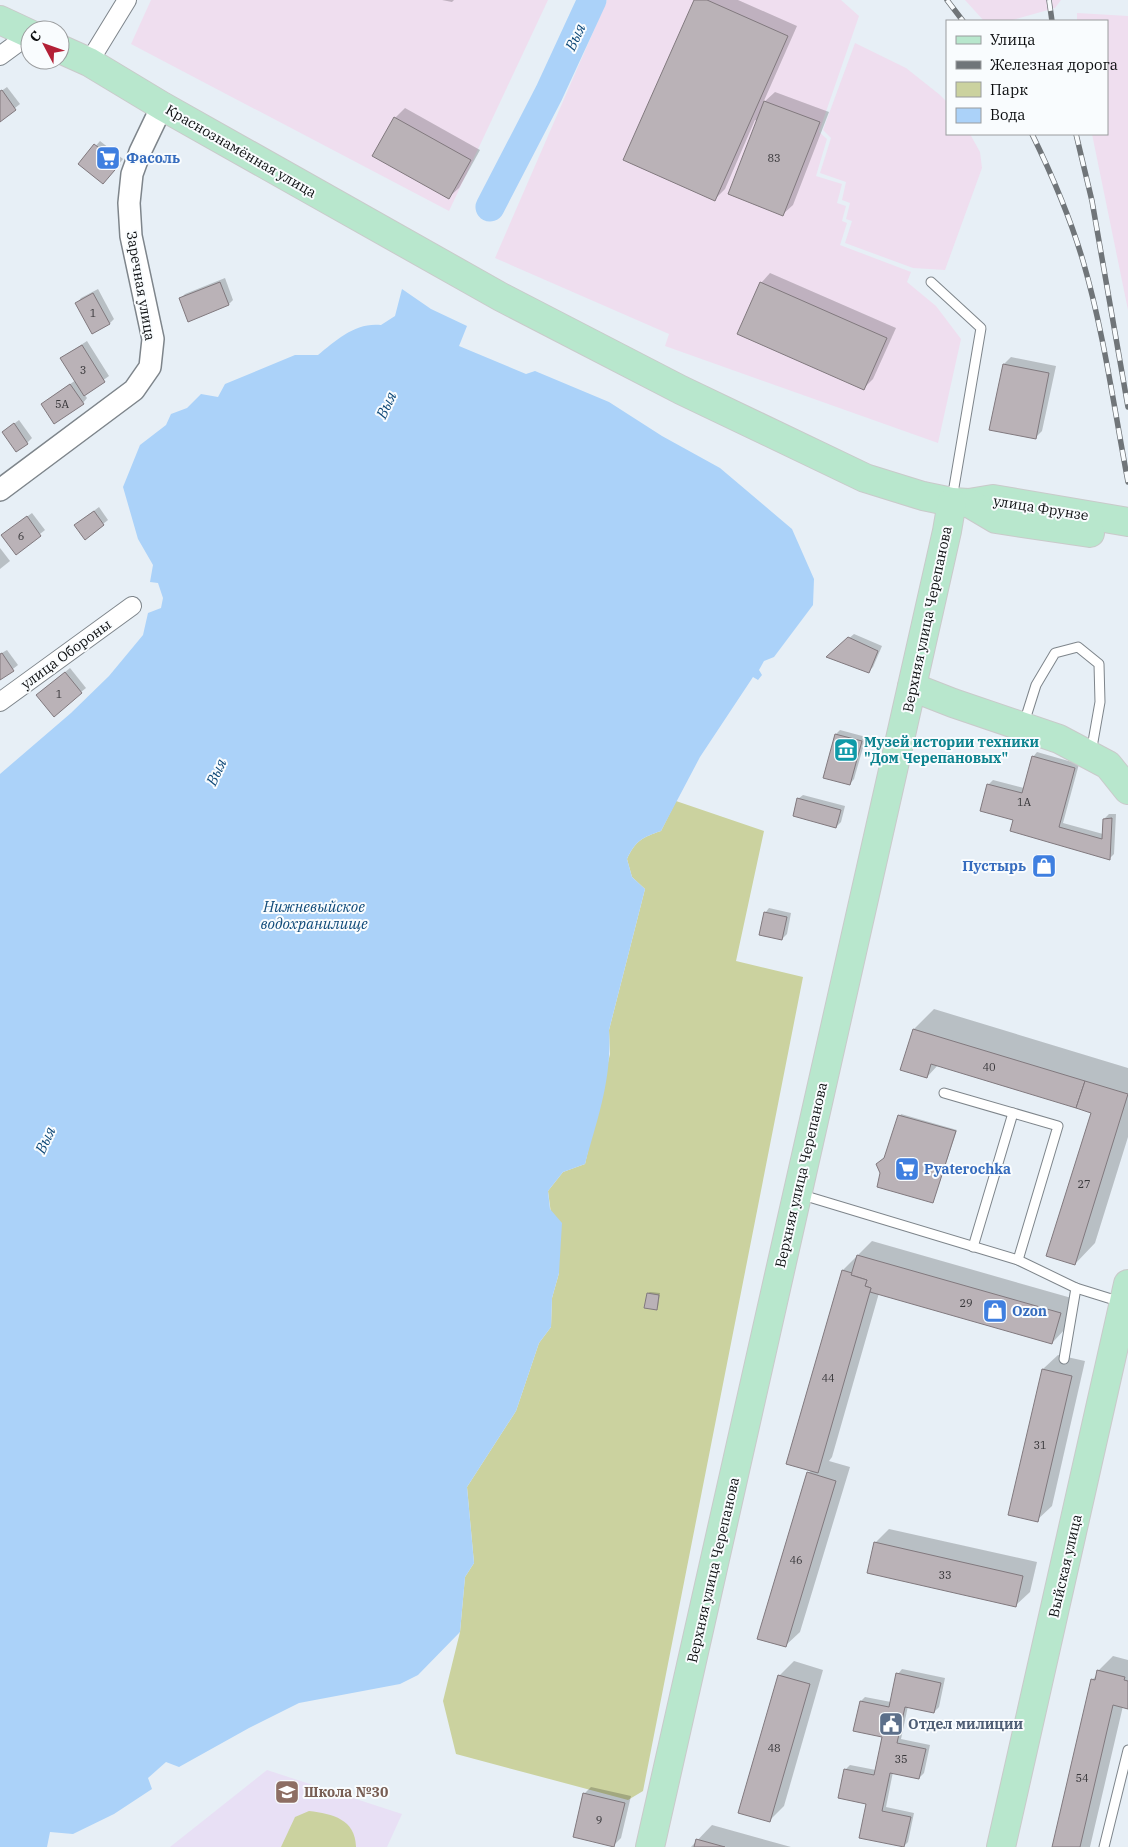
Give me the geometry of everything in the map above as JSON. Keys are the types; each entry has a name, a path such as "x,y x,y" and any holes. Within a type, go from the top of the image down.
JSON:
{"main road":[{"path":"0,20 20,29"},
{"name":"Краснознамённая улица","path":"70,53 501,297 681,390 865,478 923,496 960,502"},
{"name":"улица Фрунзе","path":"960,502 994,499 1128,522"},
{"name":"улица Фрунзе","path":"960,502 996,519 1040,527 1128,538"},
{"name":"Верхняя улица Черепанова","path":"650,1847 912,687 948,531 960,502"},
{"path":"912,687 1059,739 1108,765 1128,790"},
{"name":"Выйская улица","path":"1001,1847 1126,1293"}],"street":[{"path":"89,62 127,0"},
{"path":"0,56 20,41"},
{"name":"Заречная улица","path":"0,490 134,390 150,368 153,339 131,236 129,203 132,174 140,152 162,106"},
{"name":"улица Обороны","path":"0,702 132,606"}],"lane":[{"path":"931,282 981,328 960,502"},
{"path":"1023,726 1036,686 1055,653 1078,648 1099,664 1100,702 1090,755"},
{"path":"944,1093 1058,1126 1018,1260"},
{"path":"973,1247 1013,1113"},
{"path":"797,1194 1018,1260 1076,1288 1126,1293"},
{"path":"1064,1359 1076,1288"},
{"path":"1104,1847 1128,1750"}],"shaded area":[{"path":"151,0 548,0 449,211 131,44"},
{"path":"607,0 841,0 859,16 819,132 827,139 816,176 842,184 837,203 846,206 842,221 847,223 840,245 911,272 907,282 936,306 961,339 938,443 665,346 669,334 495,258"},
{"path":"965,0 1061,0 1055,8 1013,20 983,20"},
{"path":"1077,13 1128,16 1128,310 1092,135 1108,135 1108,20 1077,20"},
{"path":"855,43 906,68 946,101 946,135 971,135 980,152 982,168 945,270 913,268 845,243 852,221 846,219 850,203 842,200 846,182 820,173 831,138 823,130"},
{"name":"Школа №30","path":"267,1770 402,1814 387,1847 170,1847"}],"green space":[{"path":"676,801 764,831 736,961 803,977 643,1791 628,1800 456,1754 443,1701 460,1632 465,1577 474,1563 467,1487 516,1411 539,1343 551,1327 552,1298 559,1273 548,1191 563,1172 585,1164 610,1054 609,1030 645,889 632,877 627,859 640,840 661,831"},
{"path":"309,1811 334,1816 347,1824 352,1830 356,1847 281,1847 295,1817"}],"water":[{"name":"Нижневыйское водохранилище","path":"402,289 431,309 467,326 459,346 526,374 535,371 609,402 662,436 720,468 792,529 814,579 813,605 774,657 764,661 759,670 762,675 758,680 753,677 700,757 661,831 640,840 627,859 632,877 645,889 609,1030 608,1065 603,1098 585,1164 563,1172 548,1191 550,1209 562,1223 559,1273 552,1298 551,1327 539,1343 516,1411 467,1487 474,1563 465,1577 460,1632 418,1675 400,1684 299,1703 179,1767 166,1762 148,1778 152,1789 114,1814 73,1834 50,1832 47,1847 0,1847 0,774 71,713 109,676 143,635 148,613 161,608 163,598 158,583 150,582 153,565 138,539 123,487 140,445 166,425 171,414 187,408 201,394 218,397 225,384 295,355 318,355 339,338 355,329 363,326 381,325 395,316"}],"building":[{"path":"694,0 707,0 788,36 715,201 623,160"},
{"path":"2,90 16,110 0,122 0,91"},
{"path":"764,101 820,122 783,216 728,194"},
{"path":"394,117 471,160 449,199 372,156"},
{"path":"94,144 120,164 103,184 78,164"},
{"path":"220,282 229,305 188,322 179,298"},
{"path":"760,282 887,338 864,390 737,334"},
{"path":"93,293 110,324 92,334 75,303"},
{"path":"82,345 105,382 84,396 60,358"},
{"path":"1003,364 1049,373 1036,439 989,430"},
{"path":"70,384 84,404 54,424 41,404"},
{"path":"14,423 28,444 16,452 2,432"},
{"path":"94,511 104,525 85,540 74,525"},
{"path":"27,516 41,536 16,555 1,535"},
{"path":"848,637 878,651 869,673 826,657"},
{"path":"2,653 14,671 0,680 0,654"},
{"path":"65,672 82,693 54,717 36,695"},
{"path":"835,734 862,741 850,785 823,778"},
{"path":"1032,756 1075,768 1059,827 1102,839 1103,819 1112,818 1110,860 1010,831 1013,820 980,811 987,784 1022,793"},
{"path":"797,798 841,810 836,828 793,816"},
{"path":"764,912 787,917 782,940 759,935"},
{"path":"913,1029 1085,1081 1076,1108 931,1064 927,1078 900,1070"},
{"path":"1085,1081 1128,1094 1075,1265 1046,1256 1091,1113 1076,1108"},
{"path":"898,1115 956,1131 933,1203 877,1187 880,1173 876,1164 884,1158"},
{"path":"857,1255 1061,1313 1052,1344 870,1292 871,1288 865,1286 867,1280 851,1275"},
{"path":"842,1270 867,1280 865,1286 871,1288 818,1473 786,1464"},
{"path":"647,1293 659,1295 657,1310 644,1308"},
{"path":"1042,1369 1072,1376 1038,1522 1008,1515"},
{"path":"807,1472 836,1481 786,1647 757,1639"},
{"path":"874,1542 1023,1576 1016,1607 867,1573"},
{"path":"1097,1670 1125,1677 1124,1680 1128,1681 1128,1709 1113,1705 1080,1847 1052,1847 1091,1679 1095,1680"},
{"path":"896,1673 941,1683 934,1713 905,1707 897,1743 926,1749 919,1779 890,1773 882,1811 911,1817 904,1847 859,1838 866,1804 838,1798 844,1769 874,1775 882,1737 853,1731 860,1701 889,1707"},
{"path":"778,1675 810,1684 770,1822 738,1813"},
{"path":"583,1793 625,1803 614,1847 573,1837"},
{"path":"696,1839 725,1847 694,1847"}],"waterway":[{"name":"Выя","path":"490,207 549,93 592,0"}],"railway":[{"path":"947,0 962,20"},
{"path":"1049,0 1052,20"},
{"path":"1032,135 1060,196 1083,261 1103,343 1128,482"},
{"path":"1076,135 1092,201 1128,407"}],"place":[{"name":"Фасоль","path":"108,158"},
{"name":"Музей истории техники \"Дом Черепановых\"","path":"846,750"},
{"name":"Пустырь","path":"1044,866"},
{"name":"Pyaterochka","path":"907,1169"},
{"name":"Ozon","path":"995,1311"},
{"name":"Отдел милиции","path":"891,1724"},
{"name":"Школа №30","path":"287,1792"}]}
